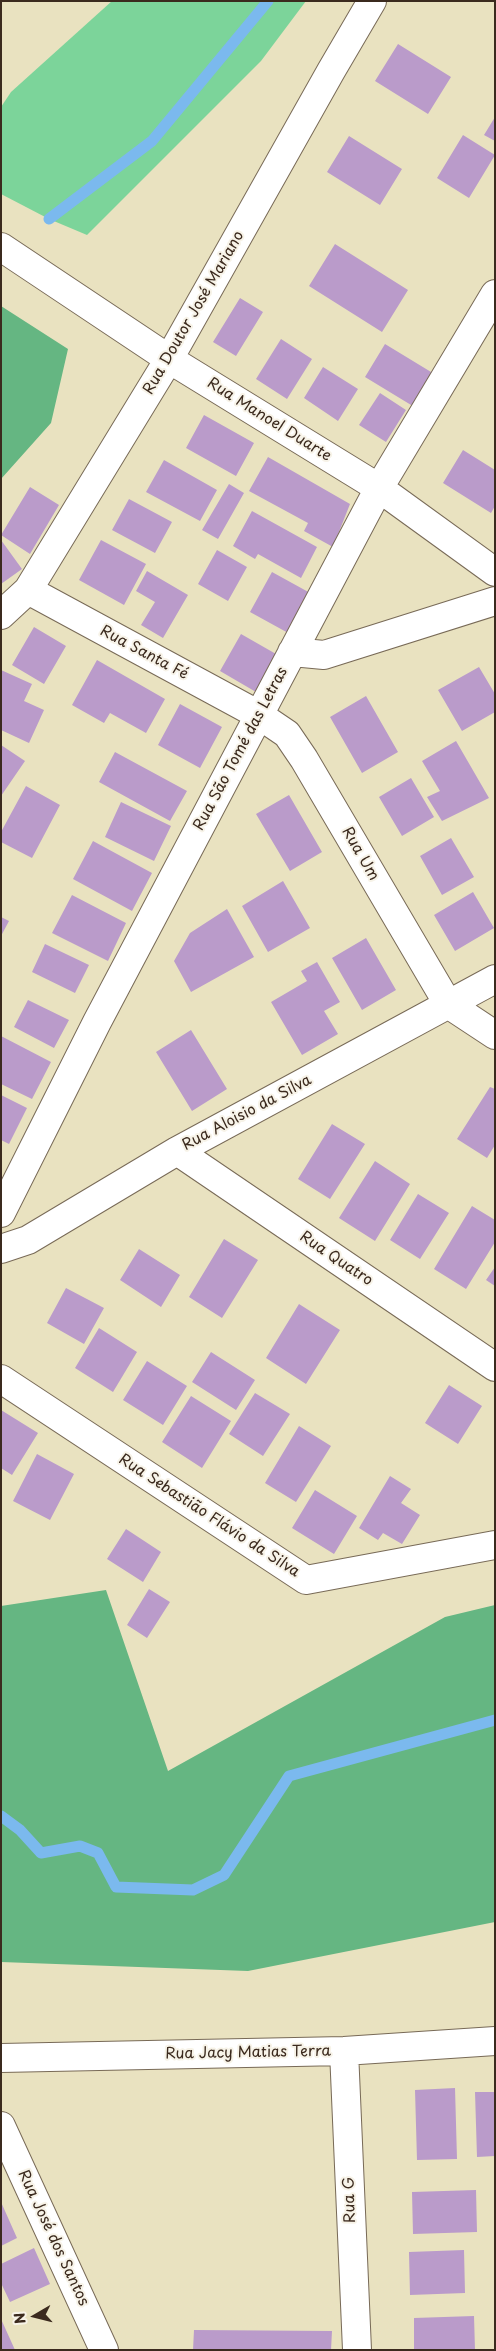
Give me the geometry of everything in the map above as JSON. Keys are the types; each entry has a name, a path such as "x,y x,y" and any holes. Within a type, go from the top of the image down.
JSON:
{"street":[{"name":"Rua Doutor José Mariano","path":"1,616 28,590 169,359 331,70 372,1"},
{"name":"Rua Manoel Duarte","path":"1,247 169,359 378,488 495,572"},
{"name":"Rua São Tomé das Letras","path":"1,1213 97,1022 378,488 495,294"},
{"name":"Rua Santa Fé","path":"28,590 259,715"},
{"path":"292,652 324,655 495,601"},
{"name":"Rua Um","path":"259,715 287,734 304,759 448,1004"},
{"name":"Rua Aloisio da Silva","path":"1,1249 28,1240 176,1151 495,979"},
{"path":"448,1004 495,1035"},
{"name":"Rua Quatro","path":"176,1151 495,1367"},
{"name":"Rua Sebastião Flávio da Silva","path":"1,1379 306,1580 495,1546"},
{"name":"Rua Jacy Matias Terra","path":"1,2058 344,2051 495,2041"},
{"name":"Rua G","path":"344,2051 357,2350"},
{"name":"Rua José dos Santos","path":"1,2126 104,2350"}],"green space":[{"path":"112,1 306,1 261,61 87,235 49,219 1,194 1,107 11,92"},
{"path":"1,306 68,349 51,423 1,479"},
{"path":"106,1590 168,1771 445,1617 495,1605 495,1922 248,1971 1,1962 1,1606"}],"building":[{"path":"398,44 451,77 428,114 375,81"},
{"path":"495,117 495,141 484,135"},
{"path":"463,135 495,155 469,198 437,178"},
{"path":"349,136 402,169 380,205 327,172"},
{"path":"335,244 408,290 382,332 309,286"},
{"path":"240,298 263,312 236,356 213,342"},
{"path":"281,339 312,359 287,399 256,379"},
{"path":"385,344 436,375 416,408 365,377"},
{"path":"323,367 358,389 338,421 304,398"},
{"path":"380,393 406,410 386,442 359,425"},
{"path":"204,415 254,443 236,476 186,448"},
{"path":"463,450 495,470 495,506 491,513 443,483"},
{"path":"268,457 350,504 333,547 304,531 308,523 249,491"},
{"path":"164,460 217,490 200,521 146,492"},
{"path":"229,484 244,493 218,539 202,530"},
{"path":"30,487 59,505 30,554 1,535"},
{"path":"129,499 172,522 155,553 112,530"},
{"path":"252,511 317,547 301,578 258,554 255,559 233,546"},
{"path":"1,540 22,569 1,584"},
{"path":"101,540 146,564 124,605 79,580"},
{"path":"217,550 247,567 228,601 198,584"},
{"path":"147,571 188,595 163,638 141,625 155,602 136,591"},
{"path":"272,572 312,594 290,634 250,612"},
{"path":"34,627 66,646 44,684 12,665"},
{"path":"241,634 276,654 256,692 220,671"},
{"path":"97,660 165,699 146,733 110,713 104,723 72,705"},
{"path":"479,667 495,694 495,712 462,731 438,690"},
{"path":"1,670 32,684 24,701 44,710 29,743 1,730"},
{"path":"366,696 398,752 362,773 330,717"},
{"path":"180,704 222,727 200,768 158,745"},
{"path":"456,741 489,798 442,821 427,797 440,791 422,761"},
{"path":"1,745 25,761 1,796"},
{"path":"115,752 187,791 170,821 99,782"},
{"path":"411,778 434,817 402,836 379,797"},
{"path":"26,786 60,805 32,858 1,842 1,832"},
{"path":"289,795 322,852 290,871 256,814"},
{"path":"121,802 171,826 154,861 105,837"},
{"path":"451,838 474,877 442,895 420,856"},
{"path":"93,841 152,873 132,911 73,879"},
{"path":"283,881 310,928 268,952 242,906"},
{"path":"473,892 494,928 455,951 434,915"},
{"path":"72,895 126,923 108,961 52,933"},
{"path":"227,909 254,957 191,992 174,961 190,933"},
{"path":"1,917 9,921 1,936"},
{"path":"366,938 396,990 362,1010 332,958"},
{"path":"45,944 89,965 75,993 32,972"},
{"path":"317,962 340,1002 324,1011 338,1034 302,1055 271,1002 307,981 301,971"},
{"path":"28,1000 69,1020 54,1048 14,1027"},
{"path":"191,1030 227,1089 192,1111 156,1052"},
{"path":"1,1036 51,1062 32,1099 1,1084"},
{"path":"490,1087 495,1089 495,1145 487,1158 457,1139"},
{"path":"1,1095 27,1108 9,1144 1,1140"},
{"path":"332,1124 365,1144 330,1199 298,1179"},
{"path":"375,1161 410,1184 375,1241 339,1218"},
{"path":"418,1194 449,1213 420,1259 390,1240"},
{"path":"472,1206 495,1220 495,1242 466,1289 434,1269"},
{"path":"224,1239 258,1260 222,1318 189,1297"},
{"path":"139,1249 180,1275 161,1307 120,1280"},
{"path":"495,1267 495,1286 486,1280"},
{"path":"66,1288 104,1308 84,1344 47,1323"},
{"path":"299,1304 340,1330 306,1384 266,1358"},
{"path":"99,1328 137,1352 113,1392 75,1368"},
{"path":"211,1352 255,1380 236,1410 192,1382"},
{"path":"147,1361 187,1386 163,1425 123,1400"},
{"path":"449,1385 482,1406 458,1444 425,1423"},
{"path":"255,1393 290,1414 263,1456 229,1434"},
{"path":"191,1396 231,1421 202,1468 162,1442"},
{"path":"1,1410 38,1433 12,1475 1,1468"},
{"path":"299,1426 331,1446 296,1502 265,1483"},
{"path":"37,1454 74,1474 50,1520 13,1501"},
{"path":"390,1476 411,1489 401,1503 420,1515 402,1544 383,1533 378,1540 359,1528"},
{"path":"315,1490 357,1516 334,1554 292,1528"},
{"path":"126,1529 161,1552 143,1582 107,1559"},
{"path":"149,1589 170,1602 147,1638 127,1625"},
{"path":"455,2088 457,2159 417,2160 415,2090"},
{"path":"475,2092 495,2092 495,2156 477,2157"},
{"path":"476,2190 477,2232 413,2234 412,2192"},
{"path":"1,2202 17,2238 1,2246"},
{"path":"34,2248 50,2284 10,2302 1,2283 1,2264"},
{"path":"464,2250 465,2293 410,2295 409,2252"},
{"path":"474,2316 475,2350 414,2350 414,2318"},
{"path":"1,2319 15,2350 1,2350"},
{"path":"194,2330 332,2331 331,2350 193,2350"}],"waterway":[{"path":"49,219 152,141 268,1"},
{"path":"1,1816 20,1830 41,1853 80,1846 98,1853 116,1887 193,1890 224,1875 289,1776 495,1720"}]}
